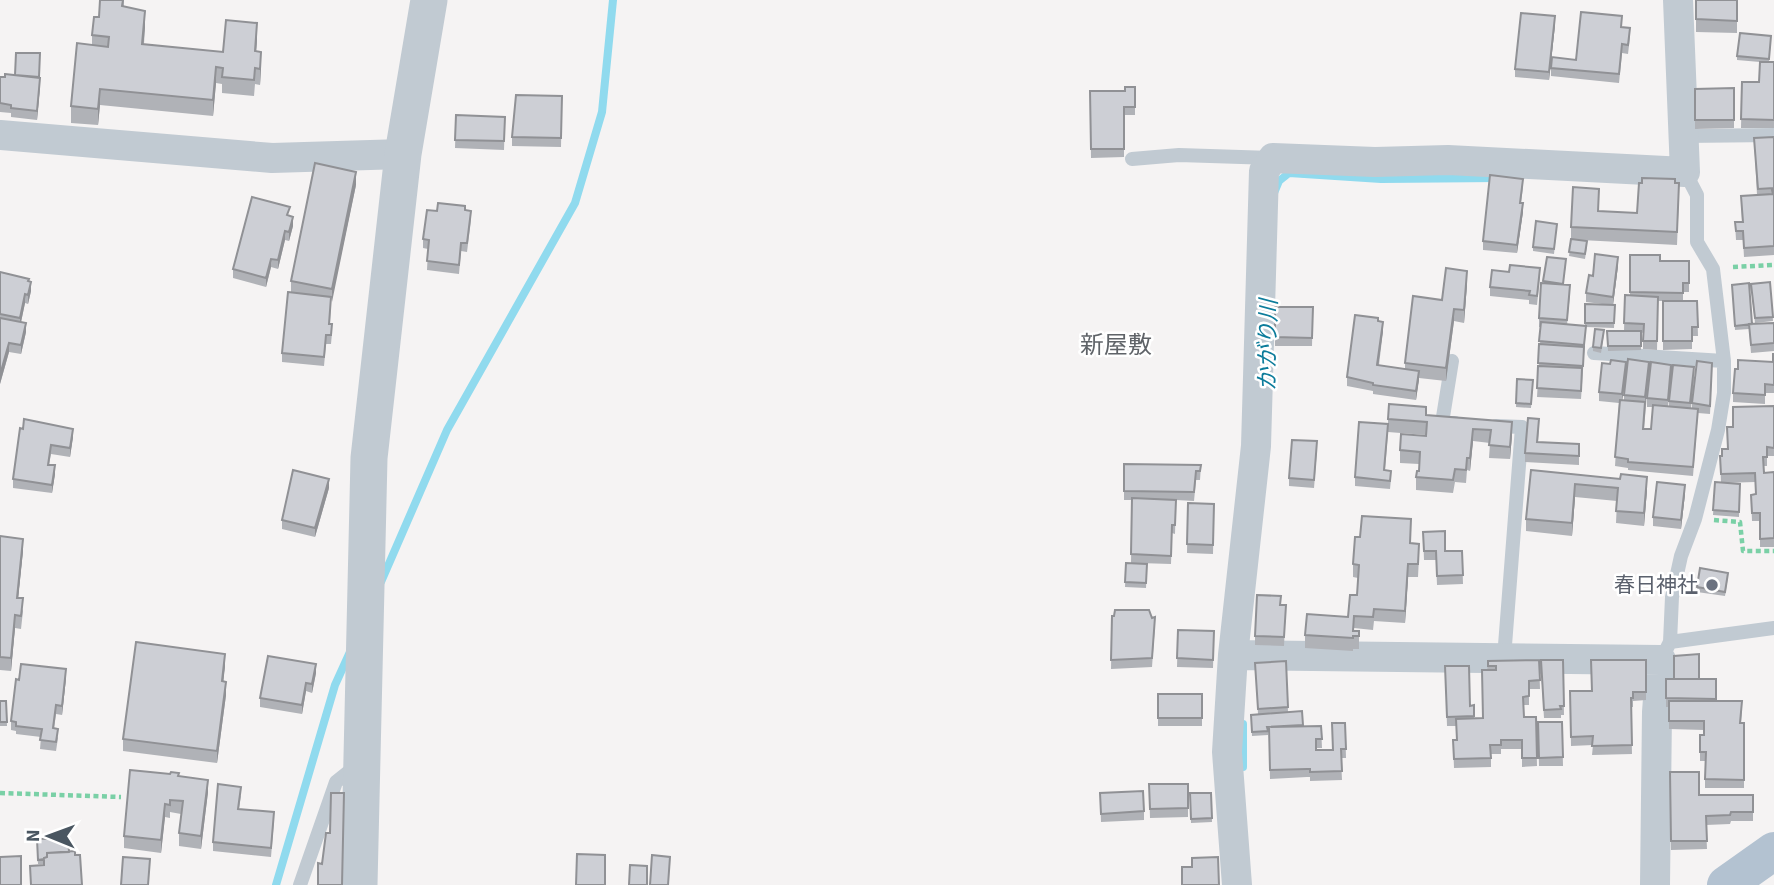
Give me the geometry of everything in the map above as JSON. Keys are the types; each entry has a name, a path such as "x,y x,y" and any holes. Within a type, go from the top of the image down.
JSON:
{"main road":[{"path":"1726,885 1774,851"}],"street":[{"path":"359,885 369,458 403,154 429,0"},
{"path":"1237,885 1227,752 1233,655 1256,446 1264,171 1273,158 1375,162 1448,160 1685,172 1678,0"},
{"path":"0,135 272,158 403,154"},
{"path":"1233,655 1504,658 1665,651 1657,712 1655,885"}],"lane":[{"path":"1684,136 1774,135"},
{"path":"1132,159 1179,155 1273,158"},
{"path":"1685,172 1697,195 1697,242 1713,269 1724,361 1724,393 1718,430 1695,519 1683,548 1672,597 1665,651 1774,628"},
{"path":"1594,353 1724,361"},
{"path":"1452,361 1442,423 1522,427 1504,658"},
{"path":"300,885 336,782 362,761"}],"path":[{"path":"1713,269 1774,265"},
{"path":"1695,519 1740,522 1743,551 1774,551"},
{"path":"0,793 121,797"}],"building":[{"path":"100,0 123,0 122,6 145,11 142,44 223,52 226,20 257,23 255,51 261,52 260,69 255,68 254,80 222,77 223,68 216,67 213,100 100,89 98,109 71,106 77,43 108,47 109,37 92,35 94,17 99,17"},
{"path":"1696,0 1737,0 1737,21 1696,19"},
{"path":"1581,12 1622,16 1621,27 1630,28 1628,45 1622,44 1619,74 1551,68 1552,57 1576,60"},
{"path":"1521,13 1555,16 1549,72 1515,69"},
{"path":"1740,33 1771,36 1769,59 1737,56"},
{"path":"16,53 40,53 39,77 15,75"},
{"path":"1760,62 1774,62 1774,120 1741,119 1742,82 1759,82"},
{"path":"5,74 40,78 37,111 11,108 11,105 0,103 0,77 5,77"},
{"path":"1125,87 1135,87 1135,107 1124,107 1124,149 1091,149 1090,91 1125,91"},
{"path":"1734,88 1734,120 1695,120 1695,89"},
{"path":"516,95 562,96 561,138 512,137"},
{"path":"456,115 505,117 504,141 455,140"},
{"path":"1774,137 1774,188 1758,189 1754,138"},
{"path":"315,163 356,172 332,289 291,281"},
{"path":"1490,175 1523,179 1520,203 1523,203 1517,245 1483,241"},
{"path":"1642,178 1675,179 1675,183 1679,183 1677,232 1571,227 1573,187 1599,189 1598,211 1637,213 1639,183 1642,183"},
{"path":"1774,190 1774,246 1744,248 1743,231 1736,231 1735,222 1743,222 1741,196 1773,194"},
{"path":"252,197 290,207 287,215 293,217 289,232 285,231 278,260 271,259 266,278 233,269"},
{"path":"438,203 465,206 465,210 471,211 467,243 461,243 459,265 427,261 429,240 423,239 427,210 437,211"},
{"path":"1536,221 1557,224 1554,249 1533,247"},
{"path":"1571,239 1587,241 1585,254 1569,252"},
{"path":"1595,254 1618,257 1613,297 1586,293 1589,275 1593,276"},
{"path":"1630,255 1660,255 1660,261 1689,261 1689,283 1683,283 1683,293 1630,292"},
{"path":"1547,257 1566,259 1563,284 1543,281"},
{"path":"1510,265 1540,268 1537,296 1529,295 1530,291 1490,287 1492,270 1509,272"},
{"path":"1446,268 1467,271 1464,310 1454,309 1446,368 1405,363 1413,296 1442,300"},
{"path":"0,272 29,279 31,282 28,295 25,294 20,318 0,314"},
{"path":"1770,282 1773,317 1755,318 1751,284"},
{"path":"1541,283 1570,285 1567,320 1539,318"},
{"path":"1749,283 1752,324 1735,326 1732,285"},
{"path":"288,292 331,297 331,335 326,335 324,357 282,353"},
{"path":"1625,295 1658,297 1657,341 1643,341 1644,324 1624,323"},
{"path":"1663,301 1697,301 1698,327 1692,327 1692,341 1663,341"},
{"path":"1585,304 1615,305 1614,323 1585,323"},
{"path":"1275,307 1313,307 1312,338 1275,337"},
{"path":"1355,315 1378,318 1378,321 1383,322 1377,365 1419,371 1416,391 1373,385 1347,377"},
{"path":"0,318 26,323 21,345 9,343 0,375"},
{"path":"1541,322 1586,326 1584,345 1539,341"},
{"path":"1774,323 1774,343 1751,345 1749,324"},
{"path":"1595,329 1604,330 1601,348 1593,347"},
{"path":"1607,331 1641,331 1641,346 1608,346"},
{"path":"1539,344 1584,347 1583,366 1538,363"},
{"path":"1773,354 1774,385 1765,384 1765,395 1733,393 1738,360 1773,362"},
{"path":"1628,359 1649,362 1645,397 1624,395"},
{"path":"1611,360 1626,362 1622,394 1599,392 1602,363 1610,364"},
{"path":"1697,361 1712,363 1710,406 1692,403"},
{"path":"1651,362 1671,365 1668,400 1647,398"},
{"path":"1673,365 1694,367 1690,403 1669,401"},
{"path":"1538,366 1582,368 1581,391 1537,388"},
{"path":"1517,379 1533,380 1531,404 1516,403"},
{"path":"1620,400 1645,402 1643,429 1651,429 1653,405 1698,409 1693,467 1628,462 1628,459 1615,457"},
{"path":"1389,404 1426,407 1426,415 1512,422 1510,447 1489,445 1491,430 1473,429 1466,470 1455,469 1453,480 1416,477 1420,452 1400,450 1401,434 1426,436 1427,422 1388,419"},
{"path":"1774,406 1774,448 1767,447 1767,457 1763,457 1764,473 1774,472 1774,538 1760,539 1760,513 1752,513 1751,495 1756,494 1755,473 1721,474 1720,456 1722,449 1728,449 1727,427 1733,427 1733,407"},
{"path":"1528,418 1539,419 1537,442 1579,444 1579,456 1525,453"},
{"path":"24,419 73,429 70,448 51,445 48,465 55,465 52,485 13,479 20,428 23,429"},
{"path":"1359,422 1388,424 1384,470 1391,471 1390,481 1355,477"},
{"path":"1292,440 1317,441 1314,480 1289,478"},
{"path":"1124,464 1201,465 1200,471 1196,471 1194,492 1124,491"},
{"path":"293,470 329,479 315,528 282,520"},
{"path":"1531,470 1620,479 1621,474 1647,477 1644,513 1616,511 1618,488 1575,484 1572,523 1526,519"},
{"path":"1657,482 1685,485 1681,520 1653,517"},
{"path":"1715,482 1740,484 1739,512 1713,510"},
{"path":"1132,498 1176,500 1171,556 1131,554"},
{"path":"1188,503 1214,504 1213,545 1187,544"},
{"path":"1362,516 1411,519 1410,543 1419,544 1418,564 1408,564 1405,611 1374,609 1373,617 1354,616 1353,631 1359,631 1359,636 1353,638 1305,635 1307,614 1348,617 1350,595 1357,595 1359,565 1353,564 1355,537 1360,537"},
{"path":"1445,531 1445,551 1462,551 1463,575 1437,576 1436,551 1424,551 1423,532"},
{"path":"0,536 23,539 17,598 23,598 21,616 15,615 11,658 0,657"},
{"path":"1126,563 1147,564 1146,583 1125,582"},
{"name":"春日神社","path":"1700,568 1728,573 1725,592 1697,587"},
{"path":"1257,595 1281,596 1280,605 1286,605 1284,637 1255,636"},
{"path":"1115,610 1149,610 1152,618 1155,617 1152,658 1111,660 1112,616"},
{"path":"1178,630 1214,631 1213,660 1177,658"},
{"path":"136,642 225,654 222,681 226,682 217,751 123,739"},
{"path":"1699,654 1699,679 1674,679 1674,656"},
{"path":"268,656 316,664 312,684 306,683 302,705 260,698"},
{"path":"1539,660 1540,680 1529,681 1529,696 1523,697 1524,717 1536,717 1537,758 1522,758 1522,740 1501,740 1501,745 1490,745 1491,758 1454,759 1456,719 1483,718 1482,670 1496,670 1496,666 1488,666 1488,661"},
{"path":"1541,660 1563,660 1564,706 1560,706 1561,709 1544,710"},
{"path":"1591,660 1646,660 1646,692 1633,692 1631,698 1632,745 1592,746 1593,736 1571,737 1570,691 1592,691"},
{"path":"1286,661 1288,707 1258,709 1255,663"},
{"path":"21,664 66,669 62,706 56,705 53,728 58,729 56,742 40,740 42,729 16,726 16,722 11,721 16,679 19,680"},
{"path":"1445,666 1469,666 1470,706 1474,705 1474,716 1447,717"},
{"path":"1666,679 1716,679 1716,699 1666,698"},
{"path":"1158,694 1202,694 1202,718 1158,718"},
{"path":"0,701 6,701 7,722 0,722"},
{"path":"1669,701 1742,701 1740,723 1744,723 1744,780 1705,779 1706,752 1700,752 1700,735 1704,735 1704,721 1669,721"},
{"path":"1302,711 1303,725 1267,727 1268,731 1252,732 1251,715"},
{"path":"1538,722 1562,722 1563,757 1539,758"},
{"path":"1332,723 1345,723 1346,749 1341,749 1342,771 1270,770 1269,727 1321,726 1322,739 1316,739 1316,750 1333,750"},
{"path":"130,770 179,773 178,776 208,780 201,836 179,833 183,801 170,800 170,805 165,804 161,840 124,836"},
{"path":"1670,772 1699,772 1699,795 1753,795 1753,812 1706,816 1707,841 1671,841"},
{"path":"218,784 241,787 238,809 274,812 271,848 213,842"},
{"path":"1149,784 1188,784 1188,808 1150,809"},
{"path":"1143,791 1144,811 1101,814 1100,793"},
{"path":"331,793 344,793 342,885 318,885 318,863 322,864 326,833 330,833"},
{"path":"1190,793 1211,793 1212,818 1191,819"},
{"path":"68,838 69,852 47,853 47,857 38,860 37,839"},
{"path":"75,851 75,855 80,855 82,885 31,885 30,866 44,865 47,853"},
{"path":"577,854 605,855 605,885 576,885"},
{"path":"652,855 670,857 668,885 650,885"},
{"path":"21,856 21,885 0,885 0,857"},
{"path":"123,857 150,859 148,885 121,885"},
{"path":"1218,857 1219,885 1182,885 1182,867 1192,867 1192,858"},
{"path":"630,865 647,866 647,885 629,885"}],"waterway":[{"path":"381,582 447,430 575,203 602,112 613,0"},
{"name":"かがり川","path":"1274,193 1279,181 1289,173 1381,179 1499,178"},
{"path":"276,885 335,685 350,652"},
{"name":"かがり川","path":"1243,724 1243,767"}],"place":[{"name":"春日神社","path":"1712,585"}],"district":[{"name":"新屋敷","path":"1116,345"}]}
